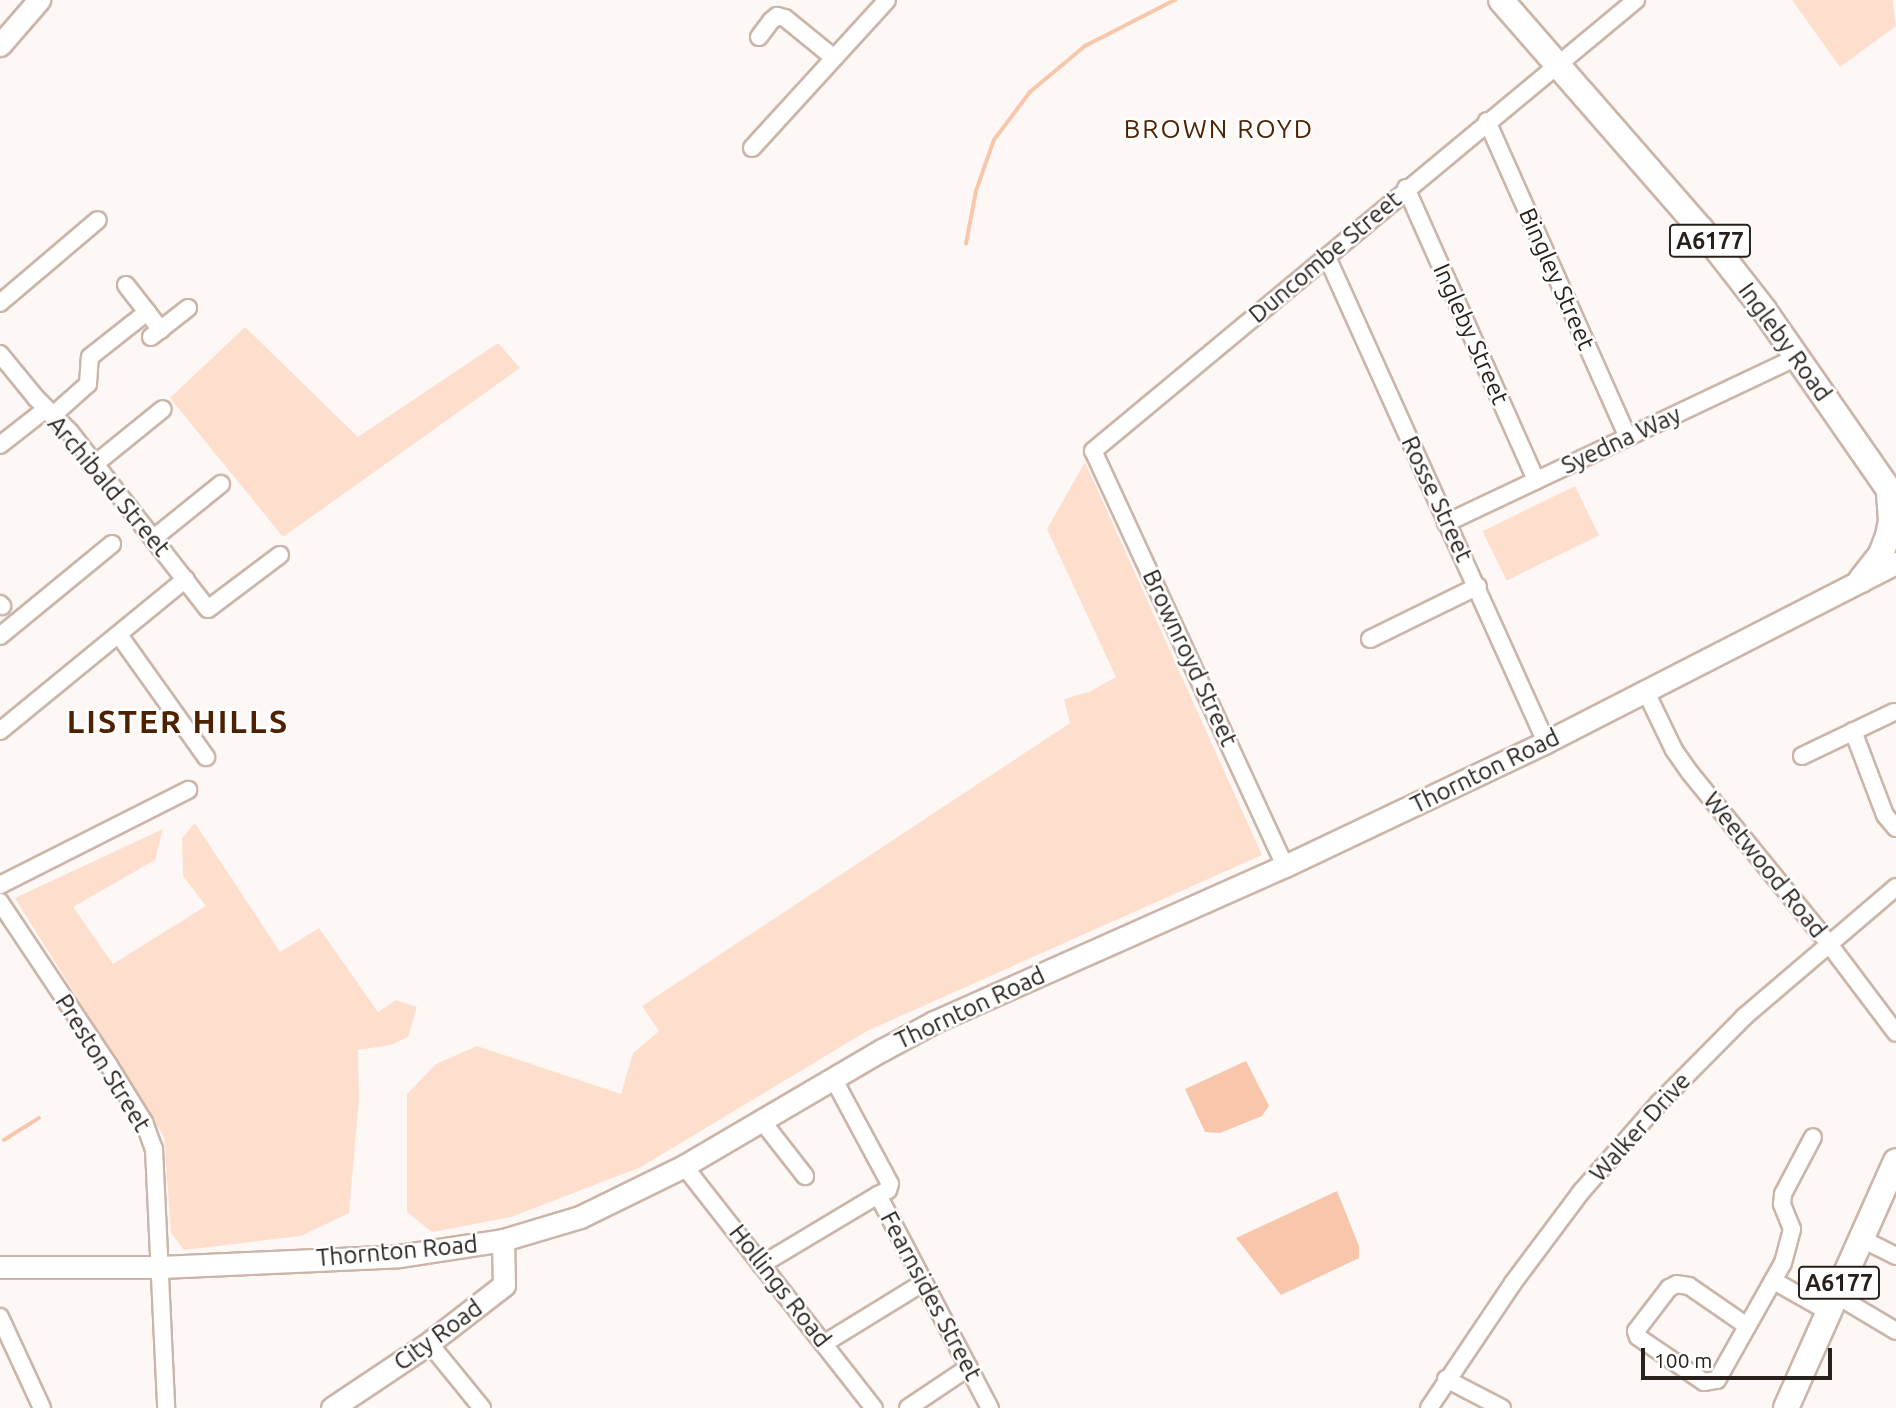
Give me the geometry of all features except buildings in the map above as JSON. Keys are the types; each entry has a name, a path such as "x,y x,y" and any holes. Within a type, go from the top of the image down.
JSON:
{"main road":[{"path":"0,46 39,0"},
{"name":"Ingleby Road","path":"1502,0 1701,229 1797,357 1893,494"},
{"path":"1861,580 1881,554 1888,536 1893,494"},
{"name":"Thornton Road","path":"0,1267 161,1267 399,1256 503,1240 580,1217 684,1166 934,1022 1285,866 1546,742 1896,563"},
{"name":"A6177","path":"1786,1408 1830,1302 1896,1161"},
{"name":"City Road","path":"332,1408 429,1343 504,1285 503,1240"}],"street":[{"path":"752,148 887,0"},
{"name":"Duncombe Street","path":"1093,451 1406,188 1636,0"},
{"path":"760,37 777,16 785,18 834,58"},
{"name":"Bingley Street","path":"1487,121 1628,437"},
{"name":"Ingleby Street","path":"1406,188 1536,480"},
{"path":"0,303 98,220"},
{"name":"Rosse Street","path":"1327,257 1446,523 1478,586 1546,742"},
{"path":"127,285 147,312 156,333 188,308"},
{"path":"0,446 88,384 90,357 147,312"},
{"name":"Archibald Street","path":"0,354 49,413 70,432 208,609 280,555"},
{"name":"Syedna Way","path":"1446,523 1797,357"},
{"path":"95,464 163,409"},
{"name":"Brownroyd Street","path":"1093,451 1285,866"},
{"path":"154,538 221,484"},
{"path":"0,636 6,612 112,544"},
{"path":"0,731 186,579"},
{"path":"1370,639 1478,586"},
{"path":"119,635 206,757"},
{"name":"Weetwood Road","path":"1645,690 1674,750 1691,774 1829,944 1896,1033"},
{"path":"1802,756 1894,712"},
{"path":"1853,731 1885,816 1896,828"},
{"path":"0,885 188,790"},
{"name":"Walker Drive","path":"1429,1408 1446,1379 1581,1192 1659,1103 1744,1017 1896,887"},
{"name":"Preston Street","path":"0,902 144,1122 154,1149 161,1267 161,1351 166,1408"},
{"name":"Fearnsides Street","path":"832,1079 890,1184 888,1190 878,1195 990,1408"},
{"path":"762,1121 804,1176"},
{"path":"1747,1326 1689,1286 1677,1284 1669,1287 1636,1331 1638,1337 1704,1382 1717,1380 1774,1282 1792,1228 1782,1204 1783,1194 1813,1137"},
{"name":"Hollings Road","path":"684,1166 825,1343 873,1408"},
{"path":"761,1265 878,1195"},
{"path":"1860,1238 1896,1256"},
{"path":"825,1343 924,1282"},
{"path":"1774,1282 1830,1302 1896,1331"},
{"path":"0,1317 42,1408"},
{"path":"429,1343 482,1408"},
{"path":"908,1408 969,1367"},
{"path":"1446,1379 1502,1408"}],"shaded area":[{"path":"1792,0 1893,0 1896,26 1840,67"},
{"path":"245,327 358,437 498,343 520,368 283,537 170,398"},
{"path":"1085,462 1262,855 867,1031 641,1167 511,1217 432,1232 407,1212 407,1094 436,1064 477,1046 621,1094 633,1053 659,1031 642,1006 1070,723 1064,699 1089,692 1116,677 1047,529"},
{"path":"1575,486 1599,535 1507,581 1482,531"},
{"path":"195,823 280,952 319,928 378,1012 396,1000 417,1007 408,1037 391,1045 358,1050 359,1100 349,1213 301,1236 184,1250 171,1233 164,1137 15,898 163,829 155,860 73,907 113,964 206,906 183,876 182,838"},
{"path":"1246,1061 1269,1106 1262,1116 1220,1133 1205,1132 1185,1089"},
{"path":"1337,1191 1359,1246 1359,1258 1281,1295 1236,1238"}],"waterway":[{"path":"966,244 976,191 994,140 1030,92 1085,46 1175,0"},
{"path":"4,1140 39,1118"}],"district":[{"name":"BROWN ROYD","path":"1219,129"},
{"name":"LISTER HILLS","path":"178,721"}]}
